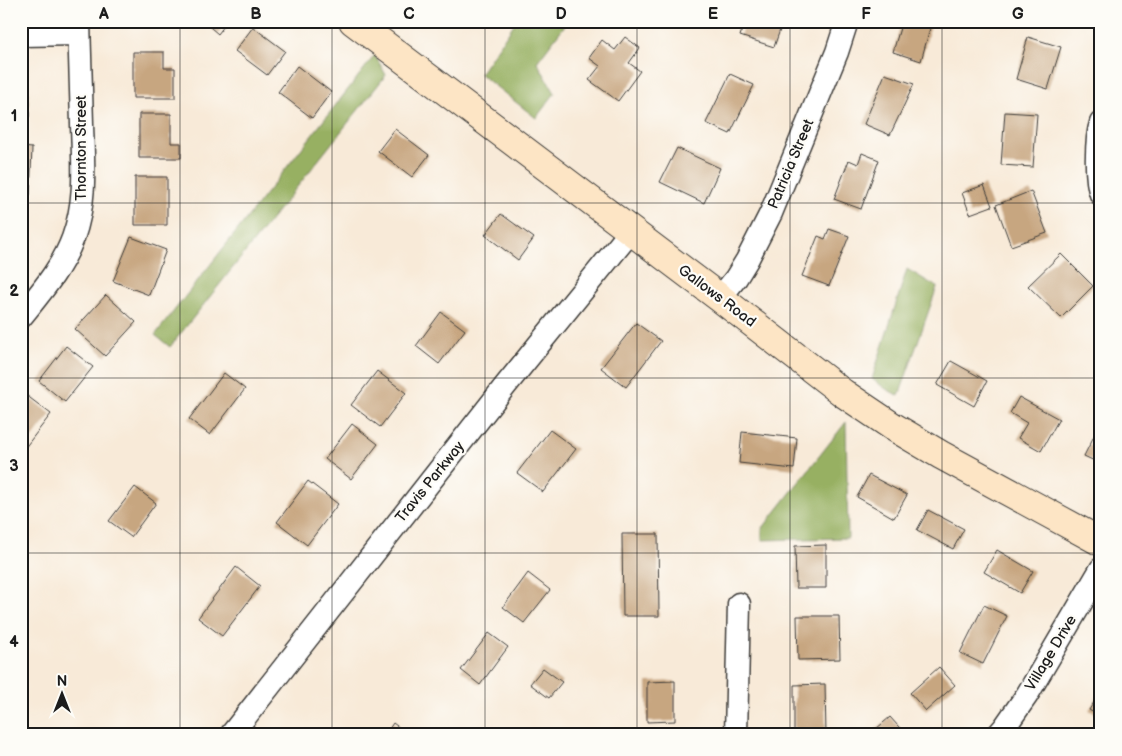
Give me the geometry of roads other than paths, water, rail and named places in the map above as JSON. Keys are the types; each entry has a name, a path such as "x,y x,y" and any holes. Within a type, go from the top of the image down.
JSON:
{"main road":[{"name":"Gallows Road","path":"357,22 843,393 892,426 941,455 1101,542"}],"street":[{"name":"Patricia Street","path":"720,298 747,260 771,212 837,52 847,21"},
{"path":"21,35 79,28"},
{"name":"Thornton Street","path":"21,317 44,289 60,265 73,238 81,211 84,184 79,28"},
{"path":"1101,122 1097,168 1101,194"},
{"name":"Travis Parkway","path":"231,735 581,291 631,231"},
{"name":"Village Drive","path":"998,735 1027,695 1101,569"},
{"path":"736,735 739,604"}]}
